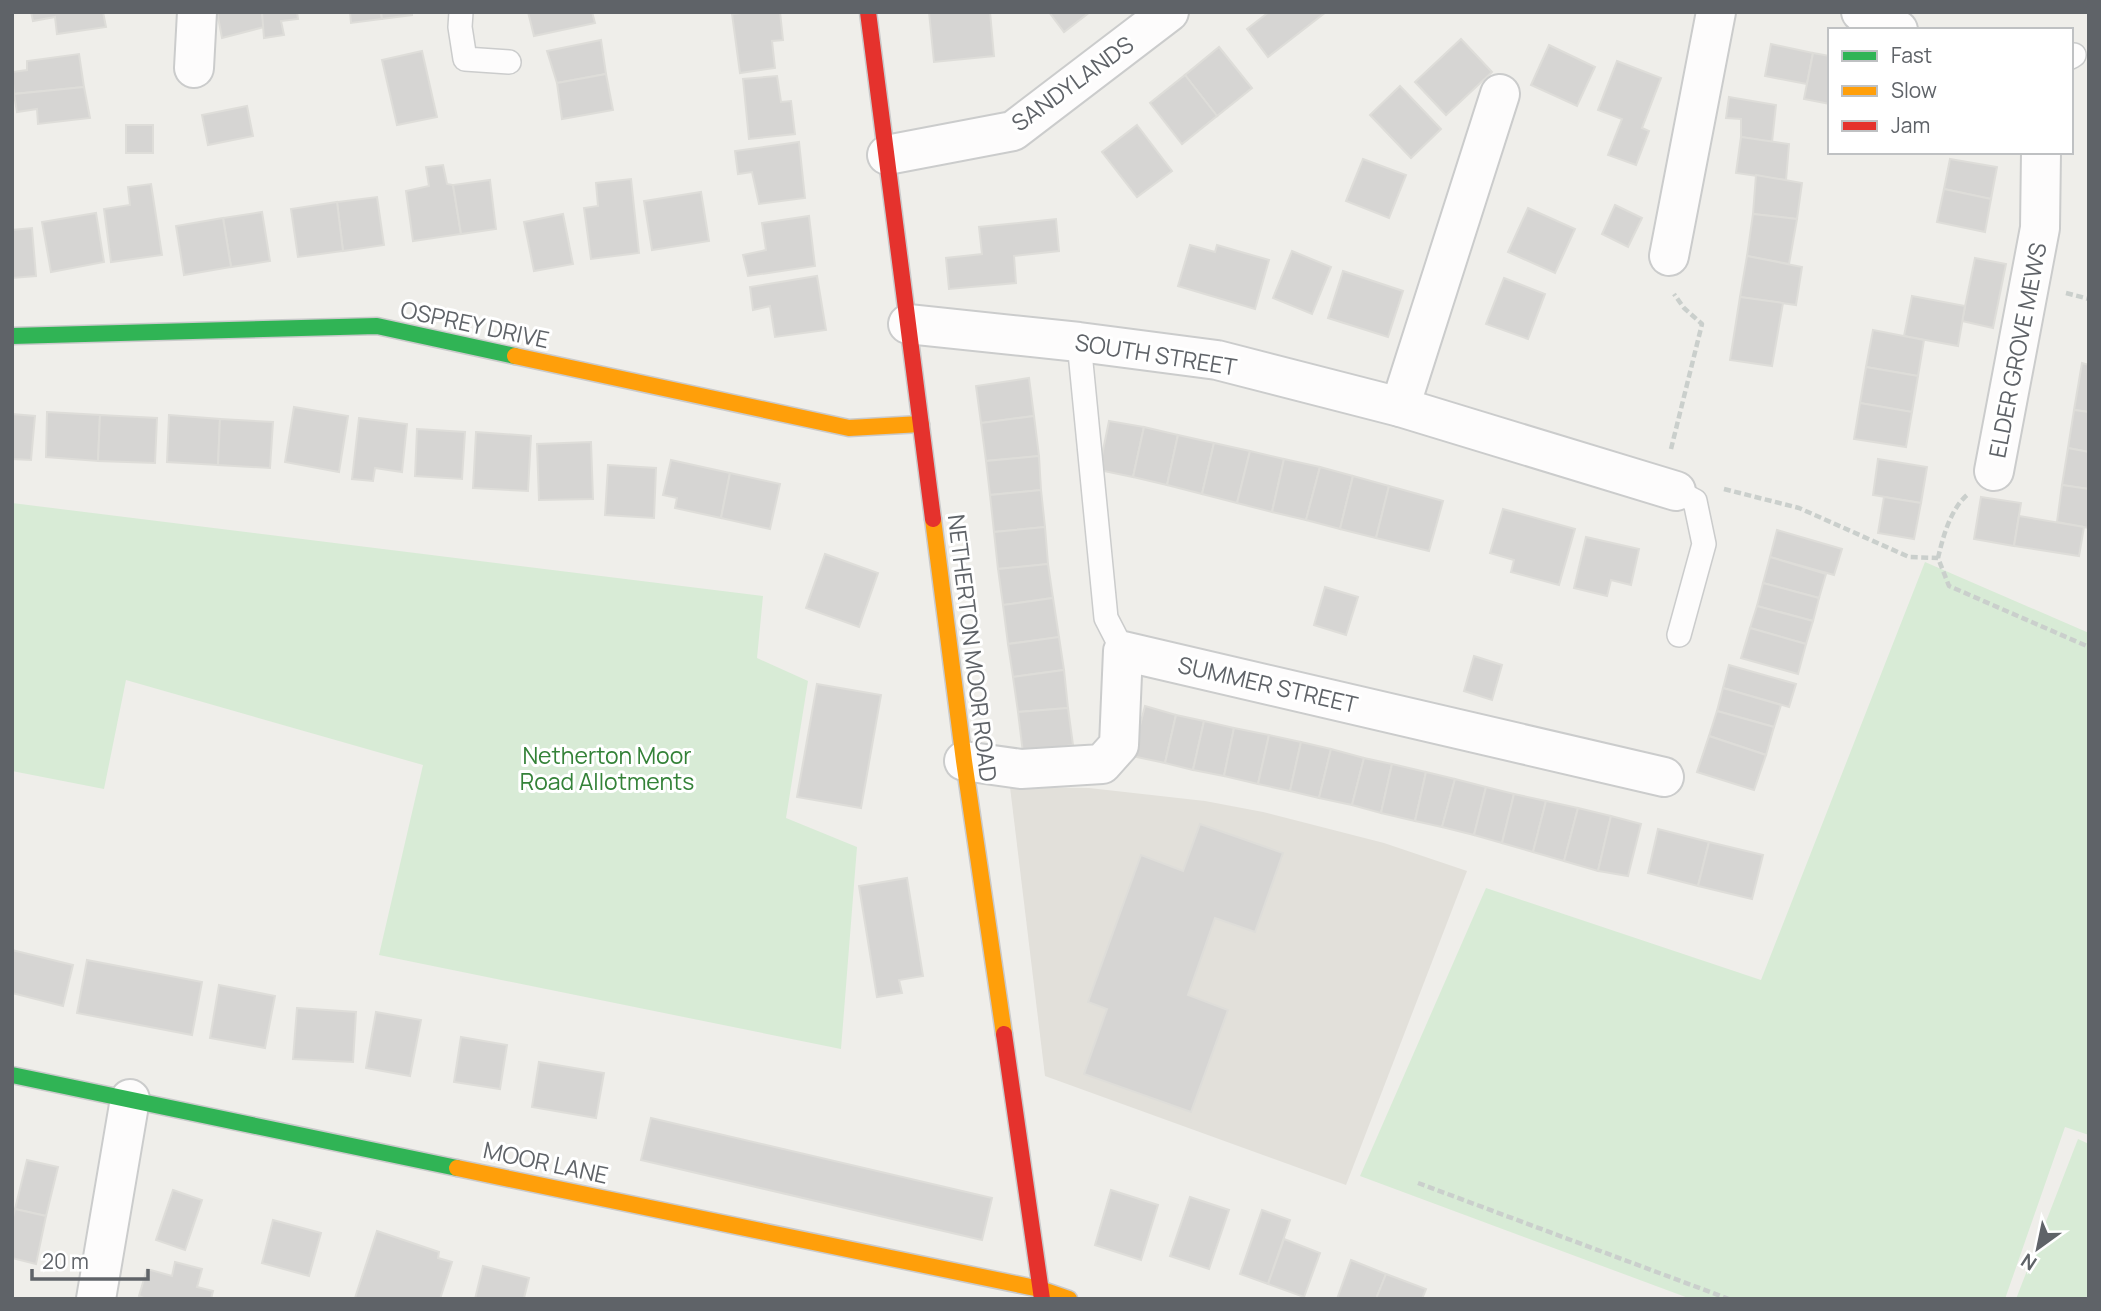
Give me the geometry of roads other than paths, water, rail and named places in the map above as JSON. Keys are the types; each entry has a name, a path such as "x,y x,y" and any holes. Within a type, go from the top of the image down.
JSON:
{"street":[{"path":"194,68 197,12"},
{"name":"NETHERTON MOOR ROAD","path":"869,12 964,761 1041,1294"},
{"name":"SANDYLANDS","path":"887,155 1013,131 1169,12"},
{"path":"1669,256 1716,12"},
{"path":"1861,12 1894,28"},
{"path":"1400,407 1500,94"},
{"name":"ELDER GROVE MEWS","path":"1994,471 2040,228 2042,154"},
{"name":"SOUTH STREET","path":"908,324 1217,360 1400,407 1673,491"},
{"name":"OSPREY DRIVE","path":"12,336 377,326 849,428 922,424"},
{"path":"964,761 1021,769 1102,764 1119,744 1123,651"},
{"name":"SUMMER STREET","path":"1123,651 1664,777"},
{"name":"MOOR LANE","path":"12,1075 1069,1299"},
{"path":"96,1299 130,1098"}],"lane":[{"path":"461,12 460,27 465,59 509,62"},
{"path":"1079,342 1107,618 1123,651"},
{"path":"1673,491 1695,501 1704,544 1679,635"}],"park label":[{"name":"Netherton Moor Road Allotments","path":"607,768"}]}
